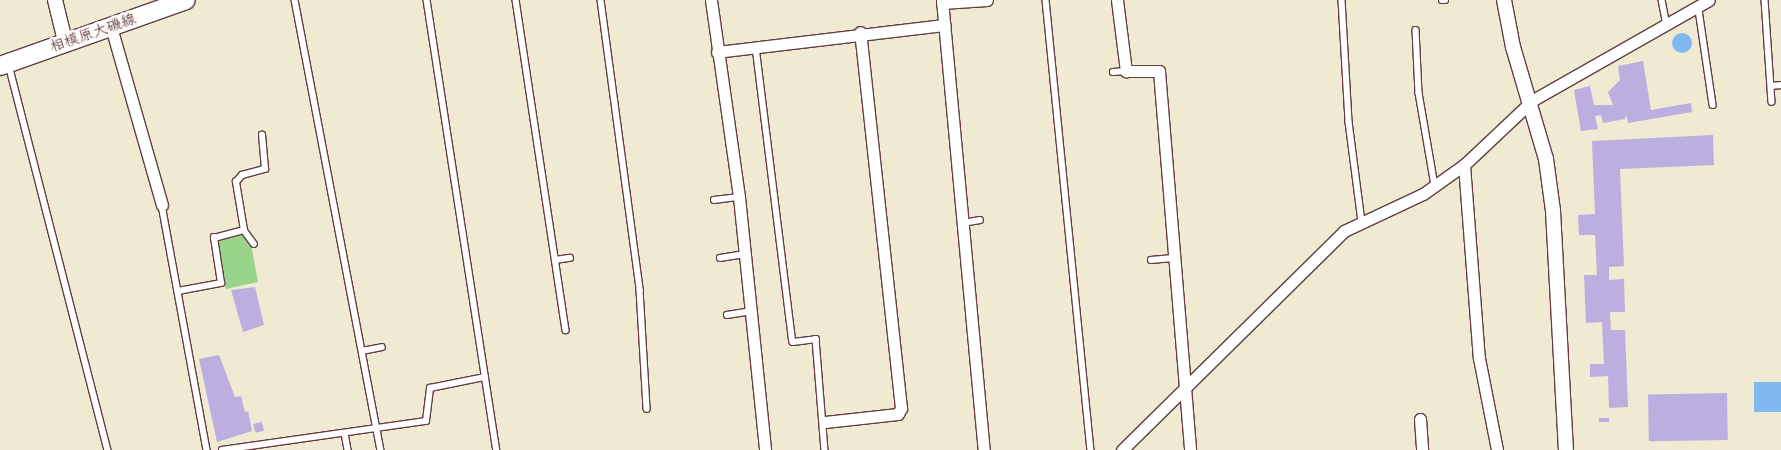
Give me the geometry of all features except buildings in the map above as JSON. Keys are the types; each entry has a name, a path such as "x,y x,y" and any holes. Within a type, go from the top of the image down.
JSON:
{"main road":[{"name":"相模原大磯線","path":"4,64 186,0"}],"street":[{"path":"55,0 65,41"},
{"path":"710,0 739,198 765,450"},
{"path":"984,450 942,2 986,0"},
{"path":"1117,0 1126,71 1159,71 1190,450"},
{"path":"1504,0 1529,106 1546,159 1553,211 1566,450"},
{"path":"1122,450 1186,389 1318,254 1362,222 1435,186 1464,165 1529,106 1667,26 1699,10 1709,0"},
{"path":"718,52 860,32 944,25"},
{"path":"111,27 162,205"},
{"path":"825,422 898,414 901,408 860,32"},
{"path":"1464,165 1478,358 1497,450"},
{"path":"1420,419 1415,432 1422,450"}],"lane":[{"path":"295,0 381,450"},
{"path":"427,0 497,450"},
{"path":"516,0 566,330"},
{"path":"601,0 640,290 647,409"},
{"path":"1046,0 1091,450"},
{"path":"1342,0 1351,139 1362,222"},
{"path":"1662,0 1667,26"},
{"path":"1765,0 1772,102"},
{"path":"1699,10 1713,105"},
{"path":"1416,30 1419,93 1435,186"},
{"path":"756,47 793,342 816,340 825,422 825,450"},
{"path":"4,64 108,450"},
{"path":"1113,72 1126,71"},
{"path":"1771,86 1781,85"},
{"path":"254,244 244,230 236,182 242,175 265,169 262,135"},
{"path":"714,200 739,198"},
{"path":"162,205 207,450"},
{"path":"963,223 980,220"},
{"path":"178,291 221,283 214,238 244,230"},
{"path":"720,258 745,254"},
{"path":"555,260 570,258"},
{"path":"1151,260 1173,258"},
{"path":"727,315 752,311"},
{"path":"362,351 382,347"},
{"path":"222,450 255,447 345,433 376,426 426,420 430,388 485,377"},
{"path":"345,433 348,450"}],"green space":[{"path":"241,234 250,239 258,282 226,289 217,247 220,240"}],"water":[{"path":"1682,33 1689,36 1692,43 1689,50 1682,53 1675,50 1672,43 1675,36"},
{"path":"1754,382 1781,382 1781,412 1754,412"}]}
